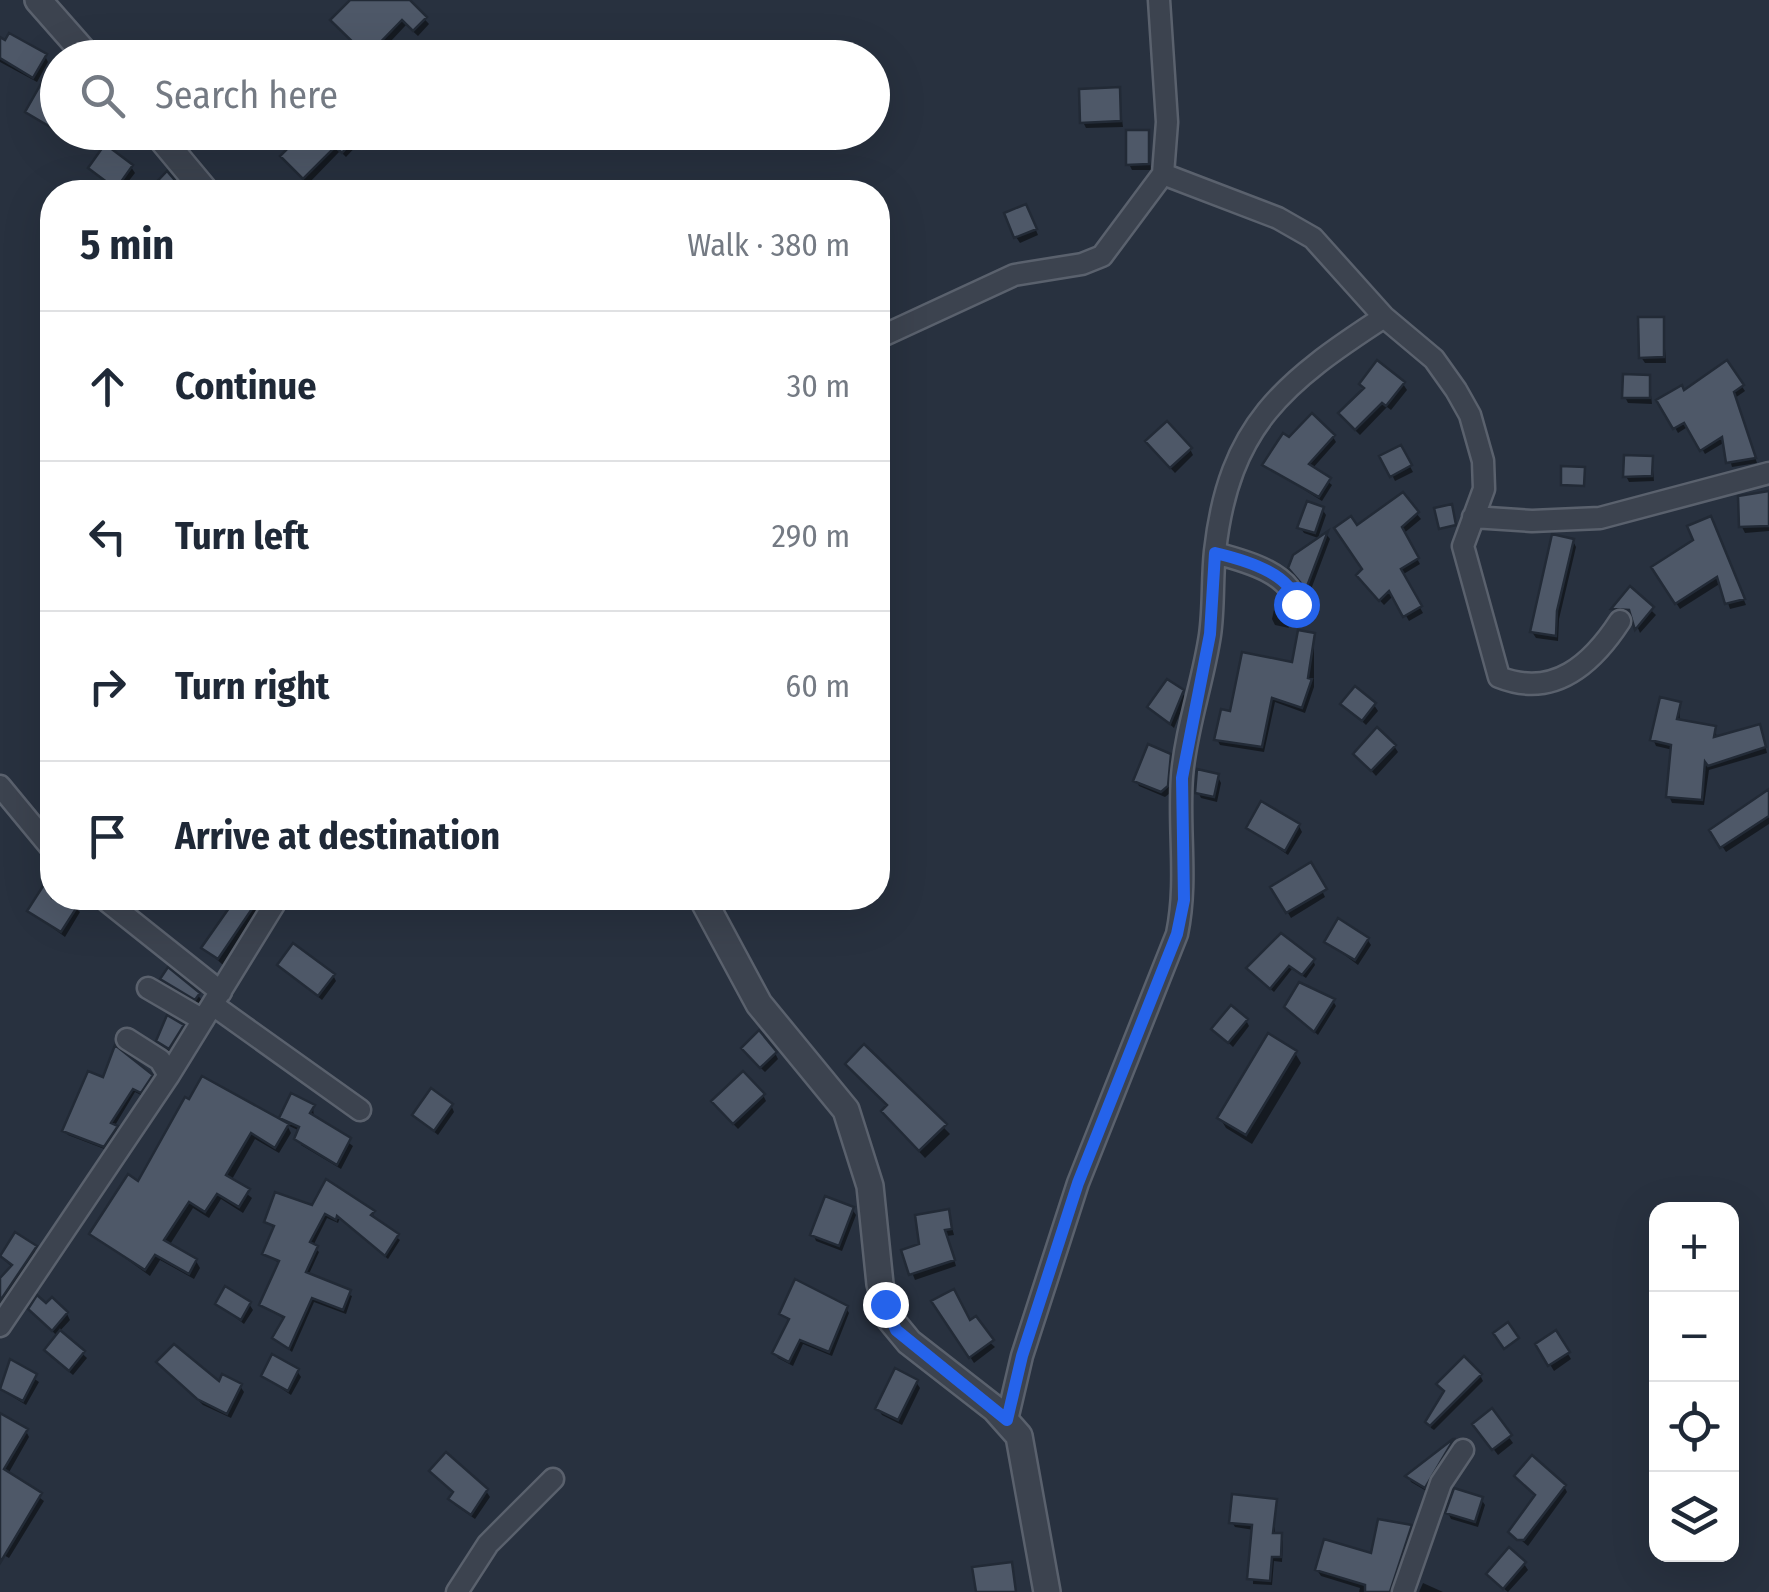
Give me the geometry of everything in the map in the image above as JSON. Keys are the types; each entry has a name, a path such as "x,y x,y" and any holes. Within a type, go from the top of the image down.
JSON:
{"street":[{"path":"38,0 73,40"},
{"path":"890,332 1014,275 1082,264 1102,256 1163,174 1167,122 1158,0"},
{"path":"171,150 196,180"},
{"path":"1163,174 1292,224 1324,248 1384,317 1434,359 1470,415 1486,478 1463,546 1499,676 1527,683 1570,674 1602,650 1620,621"},
{"path":"1007,1420 1022,1356 1078,1183 1177,934 1184,900 1182,778 1210,634 1222,508 1233,475 1246,440 1266,409 1314,362 1384,317"},
{"path":"1473,516 1532,522 1600,518 1769,473"},
{"path":"1215,553 1248,563 1289,586 1296,596 1295,609"},
{"path":"0,786 40,834"},
{"path":"115,910 212,1006 360,1110"},
{"path":"0,1326 169,1075 271,910"},
{"path":"708,910 758,1004 846,1110 870,1186 880,1284 896,1330 1007,1420 1022,1447 1048,1592"},
{"path":"148,988 212,1006"},
{"path":"127,1039 160,1060 169,1075"},
{"path":"1403,1592 1441,1483 1463,1450"},
{"path":"457,1592 481,1552 553,1479"}],"building":[{"path":"350,0 410,0 427,17 413,31 402,20 383,40 351,40 330,20"},
{"path":"9,33 40,50 40,66 33,78 0,58 0,37 5,40"},
{"path":"40,86 40,121 25,112"},
{"path":"1120,87 1121,121 1080,123 1079,89"},
{"path":"1126,130 1149,130 1149,164 1126,165"},
{"path":"101,150 113,150 133,165 122,180 104,180 88,168"},
{"path":"286,150 332,150 303,179 280,156"},
{"path":"167,171 175,180 158,180"},
{"path":"1026,204 1037,229 1014,238 1004,213"},
{"path":"1638,317 1664,317 1664,357 1639,358"},
{"path":"1377,360 1405,382 1386,406 1382,403 1355,430 1338,413 1364,388 1359,384"},
{"path":"1727,360 1744,385 1734,392 1756,458 1726,463 1722,437 1700,451 1684,423 1673,429 1656,400 1682,385 1684,390"},
{"path":"1623,374 1650,375 1650,398 1622,398"},
{"path":"1312,413 1335,435 1309,464 1331,478 1319,497 1262,465 1283,433 1289,437"},
{"path":"1167,421 1192,448 1170,468 1145,441"},
{"path":"1401,445 1412,465 1390,477 1379,456"},
{"path":"1624,455 1653,456 1652,476 1623,477"},
{"path":"1561,466 1585,467 1584,486 1561,485"},
{"path":"1769,491 1769,526 1739,527 1738,496"},
{"path":"1403,492 1419,512 1402,527 1419,558 1401,569 1422,606 1403,617 1389,591 1379,601 1356,575 1362,569 1334,528 1351,516 1357,525"},
{"path":"1307,501 1324,507 1315,533 1297,528"},
{"path":"1452,504 1456,525 1439,529 1434,508"},
{"path":"1711,516 1745,599 1725,604 1717,577 1675,604 1651,567 1693,540 1687,526"},
{"path":"1328,531 1306,589 1288,568 1293,555"},
{"path":"1552,534 1574,539 1557,611 1556,636 1530,632"},
{"path":"1630,586 1654,607 1635,630 1629,610 1611,609"},
{"path":"1298,630 1315,633 1308,678 1312,679 1302,708 1272,698 1262,747 1214,740 1221,709 1230,711 1242,652 1292,662"},
{"path":"1167,679 1184,690 1170,724 1147,707"},
{"path":"1355,686 1376,703 1362,721 1340,704"},
{"path":"1660,697 1681,702 1677,719 1716,726 1714,737 1760,724 1766,747 1708,766 1705,762 1702,800 1666,797 1671,745 1650,740"},
{"path":"1377,727 1396,745 1371,771 1353,754"},
{"path":"1148,744 1171,754 1168,786 1161,792 1133,781"},
{"path":"1197,769 1219,774 1214,797 1195,793"},
{"path":"1769,789 1769,816 1720,848 1709,830"},
{"path":"1261,801 1300,824 1285,851 1246,828"},
{"path":"1311,862 1327,889 1286,913 1270,887"},
{"path":"40,891 40,910 75,910 61,932 27,911"},
{"path":"228,910 251,910 218,959 201,948"},
{"path":"1338,918 1369,938 1355,960 1324,942"},
{"path":"1281,933 1315,959 1302,975 1289,966 1270,989 1246,968"},
{"path":"293,943 335,974 318,996 277,965"},
{"path":"168,967 200,993 195,1000 160,979"},
{"path":"1299,982 1335,999 1314,1032 1284,1007"},
{"path":"1231,1005 1248,1019 1228,1043 1211,1029"},
{"path":"167,1015 184,1025 169,1049 156,1041"},
{"path":"759,1030 777,1052 760,1068 741,1048"},
{"path":"1268,1033 1297,1051 1246,1135 1217,1118"},
{"path":"864,1044 947,1124 919,1151 881,1111 887,1105 845,1064"},
{"path":"115,1045 153,1075 141,1093 133,1089 111,1123 118,1126 104,1147 62,1131 88,1071 103,1077"},
{"path":"743,1071 765,1094 733,1124 711,1101"},
{"path":"202,1076 289,1124 275,1148 251,1133 226,1175 250,1189 239,1207 217,1194 205,1212 189,1202 164,1240 197,1259 189,1274 155,1255 145,1270 89,1234 128,1174 138,1181 185,1097 189,1099"},
{"path":"431,1088 453,1104 434,1131 412,1115"},
{"path":"291,1093 315,1105 310,1113 351,1138 337,1165 294,1139 299,1127 279,1118"},
{"path":"326,1179 375,1211 371,1215 399,1234 385,1256 337,1216 336,1220 325,1214 310,1242 318,1246 306,1272 351,1290 343,1310 312,1298 289,1349 272,1338 284,1317 259,1305 279,1261 262,1254 274,1226 264,1222 275,1192 312,1205"},
{"path":"825,1196 854,1207 839,1246 810,1235"},
{"path":"949,1209 952,1229 945,1230 955,1260 909,1275 901,1250 919,1244 915,1215"},
{"path":"15,1232 37,1246 0,1301 0,1278 12,1265 0,1256"},
{"path":"795,1279 848,1306 829,1352 800,1340 789,1362 772,1353 789,1319 779,1314"},
{"path":"225,1286 251,1302 241,1320 215,1304"},
{"path":"954,1289 970,1320 976,1316 994,1340 969,1358 931,1301"},
{"path":"37,1295 46,1303 52,1297 68,1312 52,1331 28,1309"},
{"path":"1508,1322 1519,1338 1504,1349 1493,1333"},
{"path":"60,1330 85,1351 69,1371 44,1350"},
{"path":"1556,1330 1570,1352 1548,1366 1535,1344"},
{"path":"174,1344 219,1381 222,1374 242,1384 227,1414 197,1399 156,1362"},
{"path":"272,1354 299,1369 288,1391 261,1376"},
{"path":"1464,1356 1482,1374 1430,1426 1425,1422 1444,1391 1436,1384"},
{"path":"10,1359 37,1374 23,1401 0,1389"},
{"path":"895,1368 918,1380 898,1420 875,1409"},
{"path":"1492,1408 1512,1435 1492,1450 1472,1424"},
{"path":"0,1413 28,1429 4,1469 42,1493 0,1563"},
{"path":"1453,1439 1425,1488 1405,1476"},
{"path":"446,1452 488,1489 471,1515 448,1499 453,1492 429,1471"},
{"path":"1532,1455 1566,1485 1524,1540 1517,1540 1508,1532 1535,1495 1514,1476"},
{"path":"1454,1488 1483,1497 1475,1522 1445,1513"},
{"path":"1232,1494 1277,1499 1273,1533 1282,1533 1281,1557 1272,1557 1270,1581 1247,1579 1252,1525 1229,1523"},
{"path":"1378,1519 1412,1525 1390,1592 1365,1592 1365,1585 1315,1570 1324,1539 1371,1553"},
{"path":"1509,1547 1526,1562 1503,1589 1486,1574"},
{"path":"1012,1562 1016,1592 976,1592 972,1567"}],"route":[{"path":"885,1304 896,1330 1007,1420 1022,1356 1059,1237 1126,1056 1177,934 1184,900 1182,778 1210,634 1215,553 1248,563 1284,582 1296,596 1296,604"}]}
